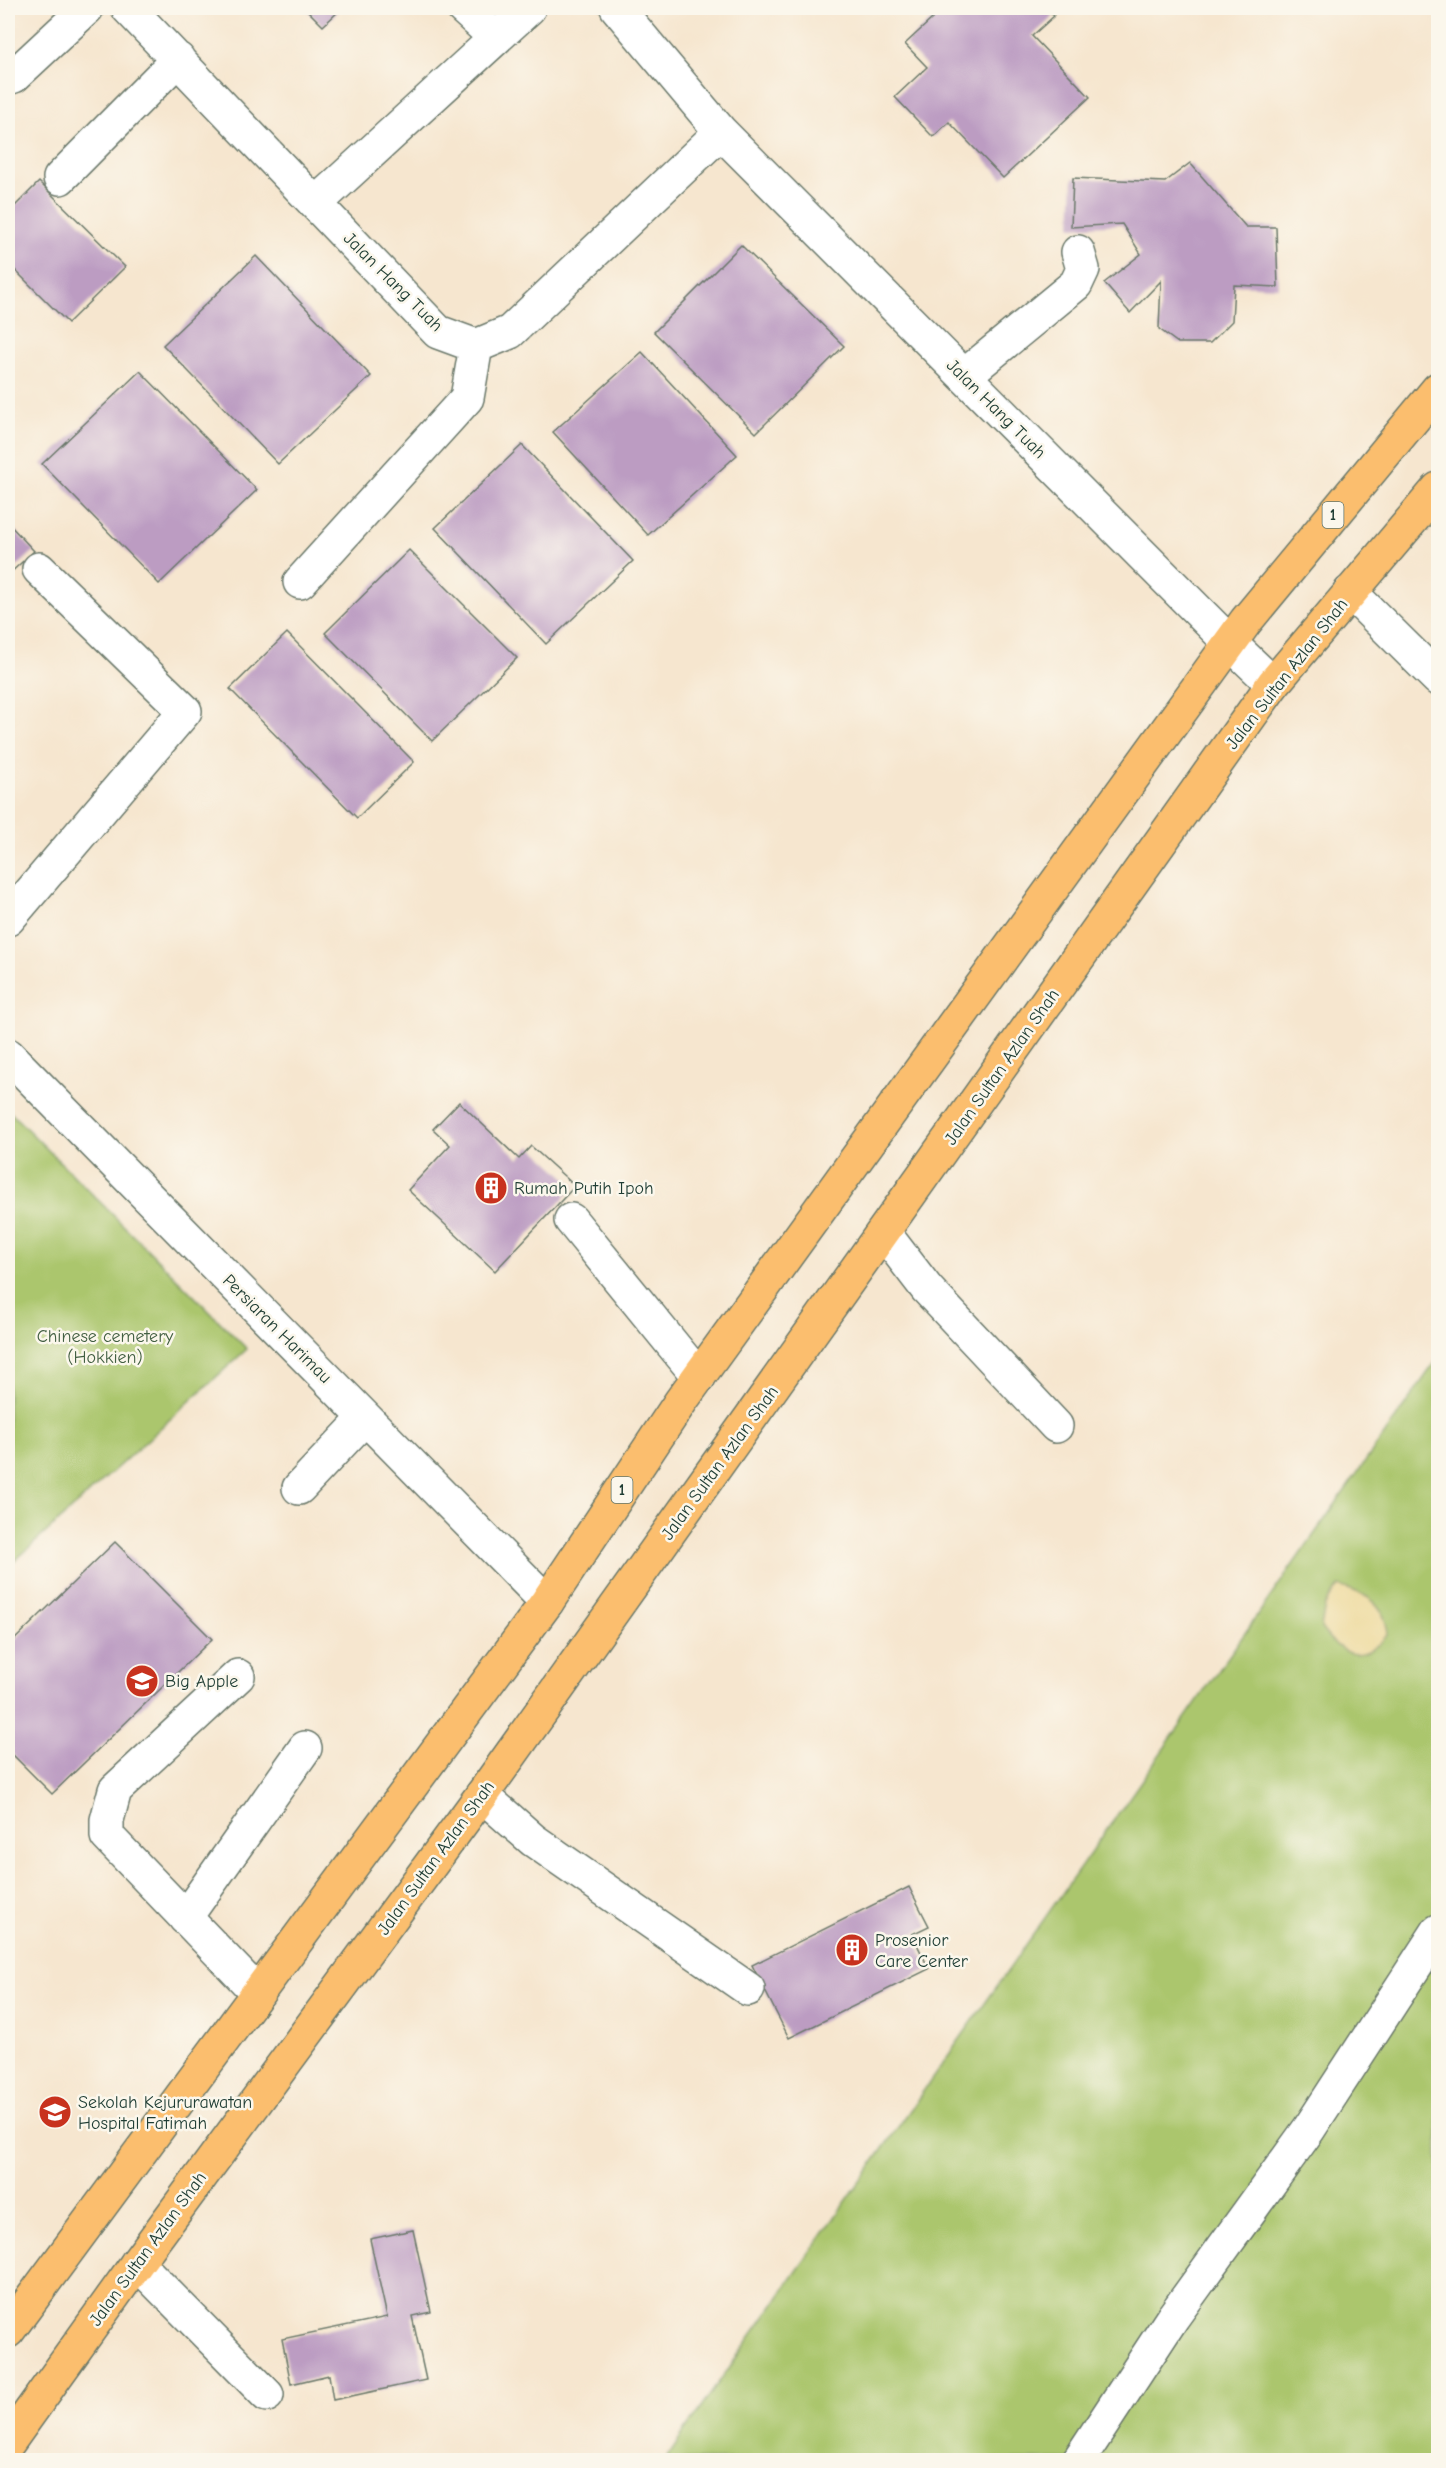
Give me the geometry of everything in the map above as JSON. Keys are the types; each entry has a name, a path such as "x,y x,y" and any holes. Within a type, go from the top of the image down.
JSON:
{"main road":[{"name":"1","path":"8,2331 547,1602 699,1377 1246,621 1438,388"},
{"name":"Jalan Sultan Azlan Shah","path":"8,2443 137,2263 482,1795 1274,684 1438,489"}],"street":[{"path":"8,78 14,76 87,8"},
{"name":"Jalan Hang Tuah","path":"128,8 438,332 476,346"},
{"path":"463,8 496,38"},
{"path":"316,203 529,8"},
{"name":"Jalan Hang Tuah","path":"616,8 721,132 1230,643 1274,684"},
{"path":"60,178 178,59"},
{"path":"300,582 467,398 476,346 510,332 721,132"},
{"path":"964,376 1076,284 1083,268 1078,252"},
{"path":"8,919 185,711 39,569"},
{"path":"1350,592 1438,679"},
{"name":"Persiaran Harimau","path":"8,1055 547,1602"},
{"path":"572,1220 699,1377"},
{"path":"884,1233 927,1289 1056,1426"},
{"path":"299,1488 365,1418"},
{"path":"238,1676 115,1790 107,1820 107,1836 258,1993"},
{"path":"185,1918 305,1748"},
{"path":"482,1795 533,1840 748,1989"},
{"path":"1080,2460 1173,2317 1309,2129 1438,1931"},
{"path":"137,2263 267,2395"}],"green space":[{"name":"Chinese cemetery (Hokkien)","path":"8,1110 247,1349 8,1567"},
{"path":"1438,1358 1438,2460 665,2460 684,2432"}],"sand":[{"path":"1339,1586 1367,1597 1379,1607 1383,1614 1388,1634 1370,1650 1353,1654 1345,1651 1337,1646 1321,1628 1325,1605"}],"building":[{"path":"305,8 342,8 323,26"},
{"path":"944,8 1046,8 1054,16 1032,36 1090,97 1003,178 949,122 933,137 895,97 927,67 905,44"},
{"path":"1190,163 1246,227 1276,227 1278,287 1234,285 1232,321 1210,343 1178,343 1159,329 1161,281 1130,313 1104,283 1141,254 1122,224 1071,227 1073,178 1165,182"},
{"path":"39,182 125,267 68,323 8,263 8,213"},
{"path":"741,245 844,346 756,433 654,332"},
{"path":"256,256 371,376 278,464 163,345"},
{"path":"642,352 737,455 648,535 553,432"},
{"path":"140,371 257,490 159,584 42,464"},
{"path":"522,445 633,561 546,644 435,528"},
{"path":"8,523 34,551 8,575"},
{"path":"409,550 517,658 432,741 325,633"},
{"path":"287,633 414,762 357,818 230,689"},
{"name":"Rumah Putih Ipoh","path":"459,1102 519,1159 531,1146 575,1186 495,1271 408,1190 450,1145 433,1129"},
{"path":"115,1542 212,1639 52,1794 8,1750 8,1646"},
{"name":"Prosenior Care Center","path":"909,1887 929,1926 912,1934 929,1969 789,2038 752,1965"},
{"path":"413,2230 431,2312 412,2316 426,2380 333,2400 329,2375 291,2384 282,2339 387,2317 370,2239"}],"place":[{"name":"Rumah Putih Ipoh","path":"491,1188"},
{"name":"Big Apple","path":"142,1681"},
{"name":"Prosenior Care Center","path":"852,1950"},
{"name":"Sekolah Kejururawatan Hospital Fatimah","path":"55,2112"}]}
